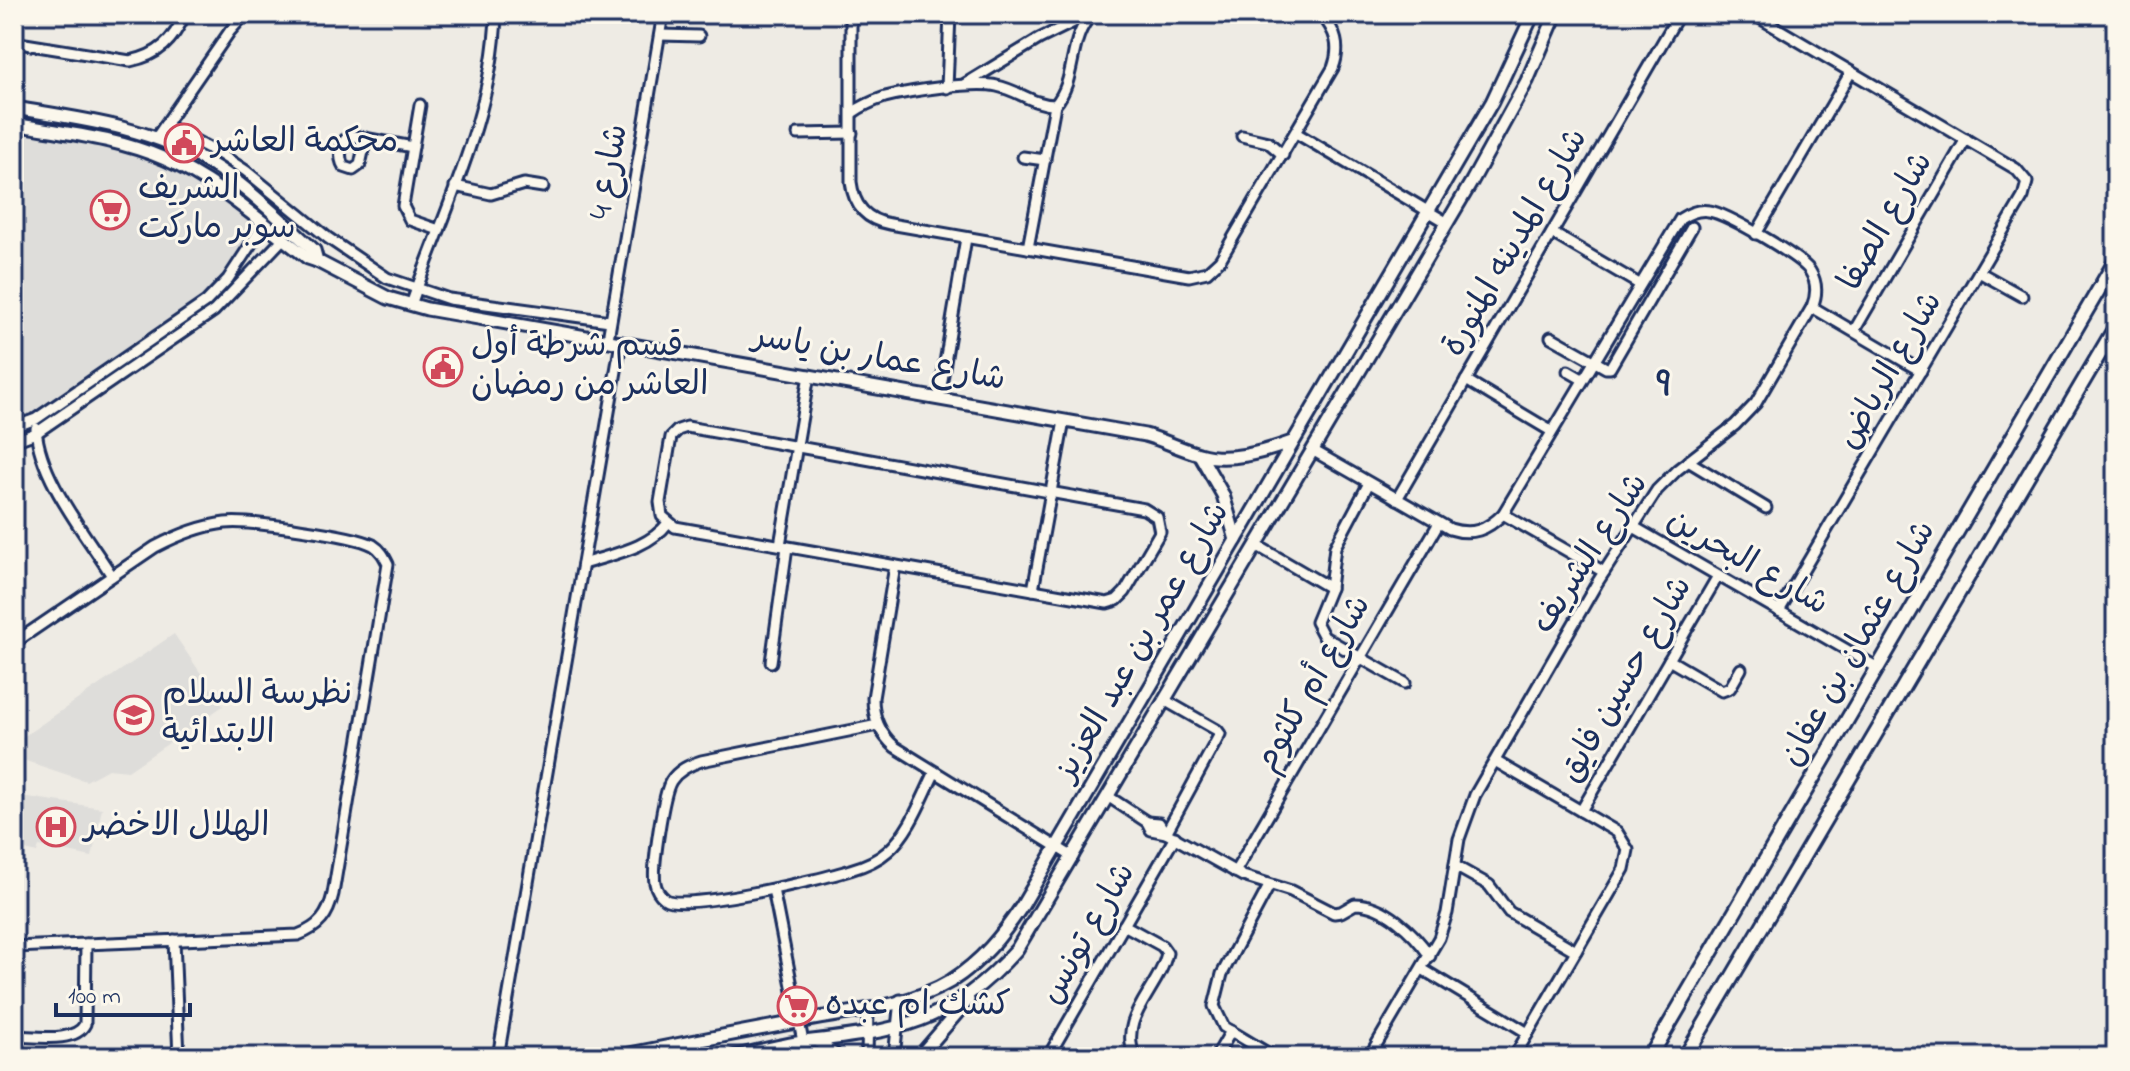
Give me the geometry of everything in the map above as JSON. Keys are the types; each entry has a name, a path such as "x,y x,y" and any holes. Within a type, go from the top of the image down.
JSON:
{"main road":[{"name":"شارع عثمان بن عفان","path":"1650,1057 2116,260"},
{"name":"شارع عثمان بن عفان","path":"1685,1057 2116,326"}],"street":[{"path":"14,39 19,43 130,61 146,58 169,43 185,14"},
{"path":"156,138 245,14"},
{"path":"411,305 481,116 491,74 496,14"},
{"name":"شارع 4","path":"608,339 663,14"},
{"path":"851,14 853,192 863,212 881,223 1182,276 1202,274 1220,260 1333,68 1338,52 1335,34 1321,14"},
{"path":"947,88 950,14"},
{"path":"961,87 1039,39 1092,14"},
{"path":"1028,248 1055,105 1068,86 1080,29 1092,14"},
{"name":"شارع عمر بن عبد العزيز","path":"615,1057 868,1009 932,991 984,957 1005,931 1056,847 1492,102 1533,14"},
{"name":"شارع عمر بن عبد العزيز","path":"732,1057 803,1042 898,1029 932,1016 982,984 1017,949 1448,223 1511,113 1556,14"},
{"name":"شارع المدينه المنورة","path":"1397,499 1679,14"},
{"path":"1753,14 1966,139"},
{"path":"660,35 699,36"},
{"path":"1756,234 1851,72"},
{"path":"852,113 883,98 983,84 1000,87 1036,103 1055,105"},
{"path":"420,105 403,206 405,214 418,224 439,230"},
{"name":"شارع عمار بن ياسر","path":"14,108 129,128 184,149 233,179 314,250 317,261"},
{"name":"شارع عمار بن ياسر","path":"14,124 99,138 148,152 185,169 223,192 308,258 366,288 411,305 1159,439 1200,455 1248,454 1292,442"},
{"path":"165,125 246,171 366,266 416,290 449,299 610,321"},
{"path":"798,134 852,133"},
{"path":"1296,133 1448,223"},
{"path":"1242,136 1268,142 1283,155"},
{"path":"366,138 413,147"},
{"name":"شارع الرياض","path":"1779,611 2027,187 2021,172 1966,139"},
{"name":"شارع الصفا","path":"1854,331 1966,139"},
{"path":"1023,157 1045,160"},
{"path":"223,192 233,179"},
{"path":"455,186 491,194 524,184 543,187"},
{"path":"1314,451 1455,530 1473,532 1490,526 1503,514 1675,224 1690,212 1701,210 1714,212 1756,234 1807,267 1816,287 1812,307 1921,371"},
{"path":"14,427 36,419 192,312 219,290 264,224"},
{"path":"1551,337 1606,368 1611,367 1692,227"},
{"path":"1552,233 1639,284"},
{"path":"939,398 966,238"},
{"path":"14,441 36,433 200,322 283,239"},
{"path":"1979,272 2022,296"},
{"path":"219,290 227,298"},
{"name":"شارع الشريف","path":"1375,1055 1430,956 1445,920 1459,839 1469,807 1604,572 1657,490 1688,461 1735,425 1756,403 1812,307"},
{"path":"498,1057 621,342"},
{"path":"1568,371 1582,379"},
{"path":"771,662 797,446 809,375"},
{"path":"1466,380 1551,431"},
{"path":"36,419 37,446 46,472 112,576"},
{"path":"1033,590 1064,421"},
{"path":"687,427 1051,492 1149,511 1159,522 1160,532 1125,592 1117,600 1107,603 680,528 668,523 662,516 660,502 670,442 678,430 687,427"},
{"path":"1200,455 1223,495 1236,540"},
{"path":"1688,461 1766,508"},
{"path":"1369,483 1337,542 1330,588 1317,617 1317,628 1324,637 1405,683"},
{"path":"1503,514 1604,572"},
{"path":"14,643 179,535 228,522 252,522 365,541 384,554 388,564 330,908 322,920 311,930 298,935 14,947"},
{"path":"583,564 644,544 668,523"},
{"name":"شارع أم كلثوم","path":"1235,872 1439,523"},
{"name":"شارع البحرين","path":"1632,526 1878,668"},
{"path":"1258,546 1330,588"},
{"path":"895,566 873,698 878,725 895,747 1073,857"},
{"name":"شارع حسين فايق","path":"1581,811 1718,576"},
{"path":"1669,660 1722,691 1730,688 1741,669"},
{"name":"شارع تونس","path":"1048,1057 1124,925 1220,734 1166,701"},
{"path":"878,725 695,763 684,768 671,781 663,805 655,885 663,897 680,904 773,889 867,864 887,852 903,834 935,772"},
{"path":"1495,761 1617,832 1626,843 1628,857 1624,869 1514,1057"},
{"path":"1109,797 1147,822 1159,823 1168,834 1235,872 1291,891 1334,913 1358,903 1373,908 1403,926 1430,956"},
{"path":"1455,866 1489,885 1509,912 1576,951"},
{"path":"1269,886 1225,967 1216,990 1214,1006 1216,1014 1231,1031 1274,1057"},
{"path":"773,889 803,1042"},
{"path":"1124,925 1162,946 1167,953 1131,1025 1130,1042 1135,1057"},
{"path":"174,940 179,1057"},
{"path":"14,1036 71,1036 82,1030 85,1024 86,944"},
{"path":"1422,969 1528,1033"},
{"path":"919,1057 982,984"},
{"path":"894,1057 900,1000"},
{"path":"867,1057 868,1009"},
{"path":"1216,1057 1231,1031"},
{"path":"818,1041 837,1057"}],"shaded area":[{"path":"14,116 134,138 168,150 283,216 229,287 200,313 53,413 14,434"},
{"name":"نظرسة السلام الابتدائية","path":"174,634 223,706 128,771 108,769 86,781 14,757 14,743"},
{"name":"الهلال الاخضر","path":"14,795 102,808 92,857 39,846 37,853 14,847"}],"place":[{"name":"محكمة العاشر","path":"184,143"},
{"name":"الشريف سوبر ماركت","path":"110,210"},
{"name":"قسم شرطة أول العاشر من رمضان","path":"443,367"},
{"name":"نظرسة السلام الابتدائية","path":"134,715"},
{"name":"الهلال الاخضر","path":"56,827"},
{"name":"كشك ام عبده","path":"797,1006"}],"district":[{"name":"9","path":"1664,384"}]}
